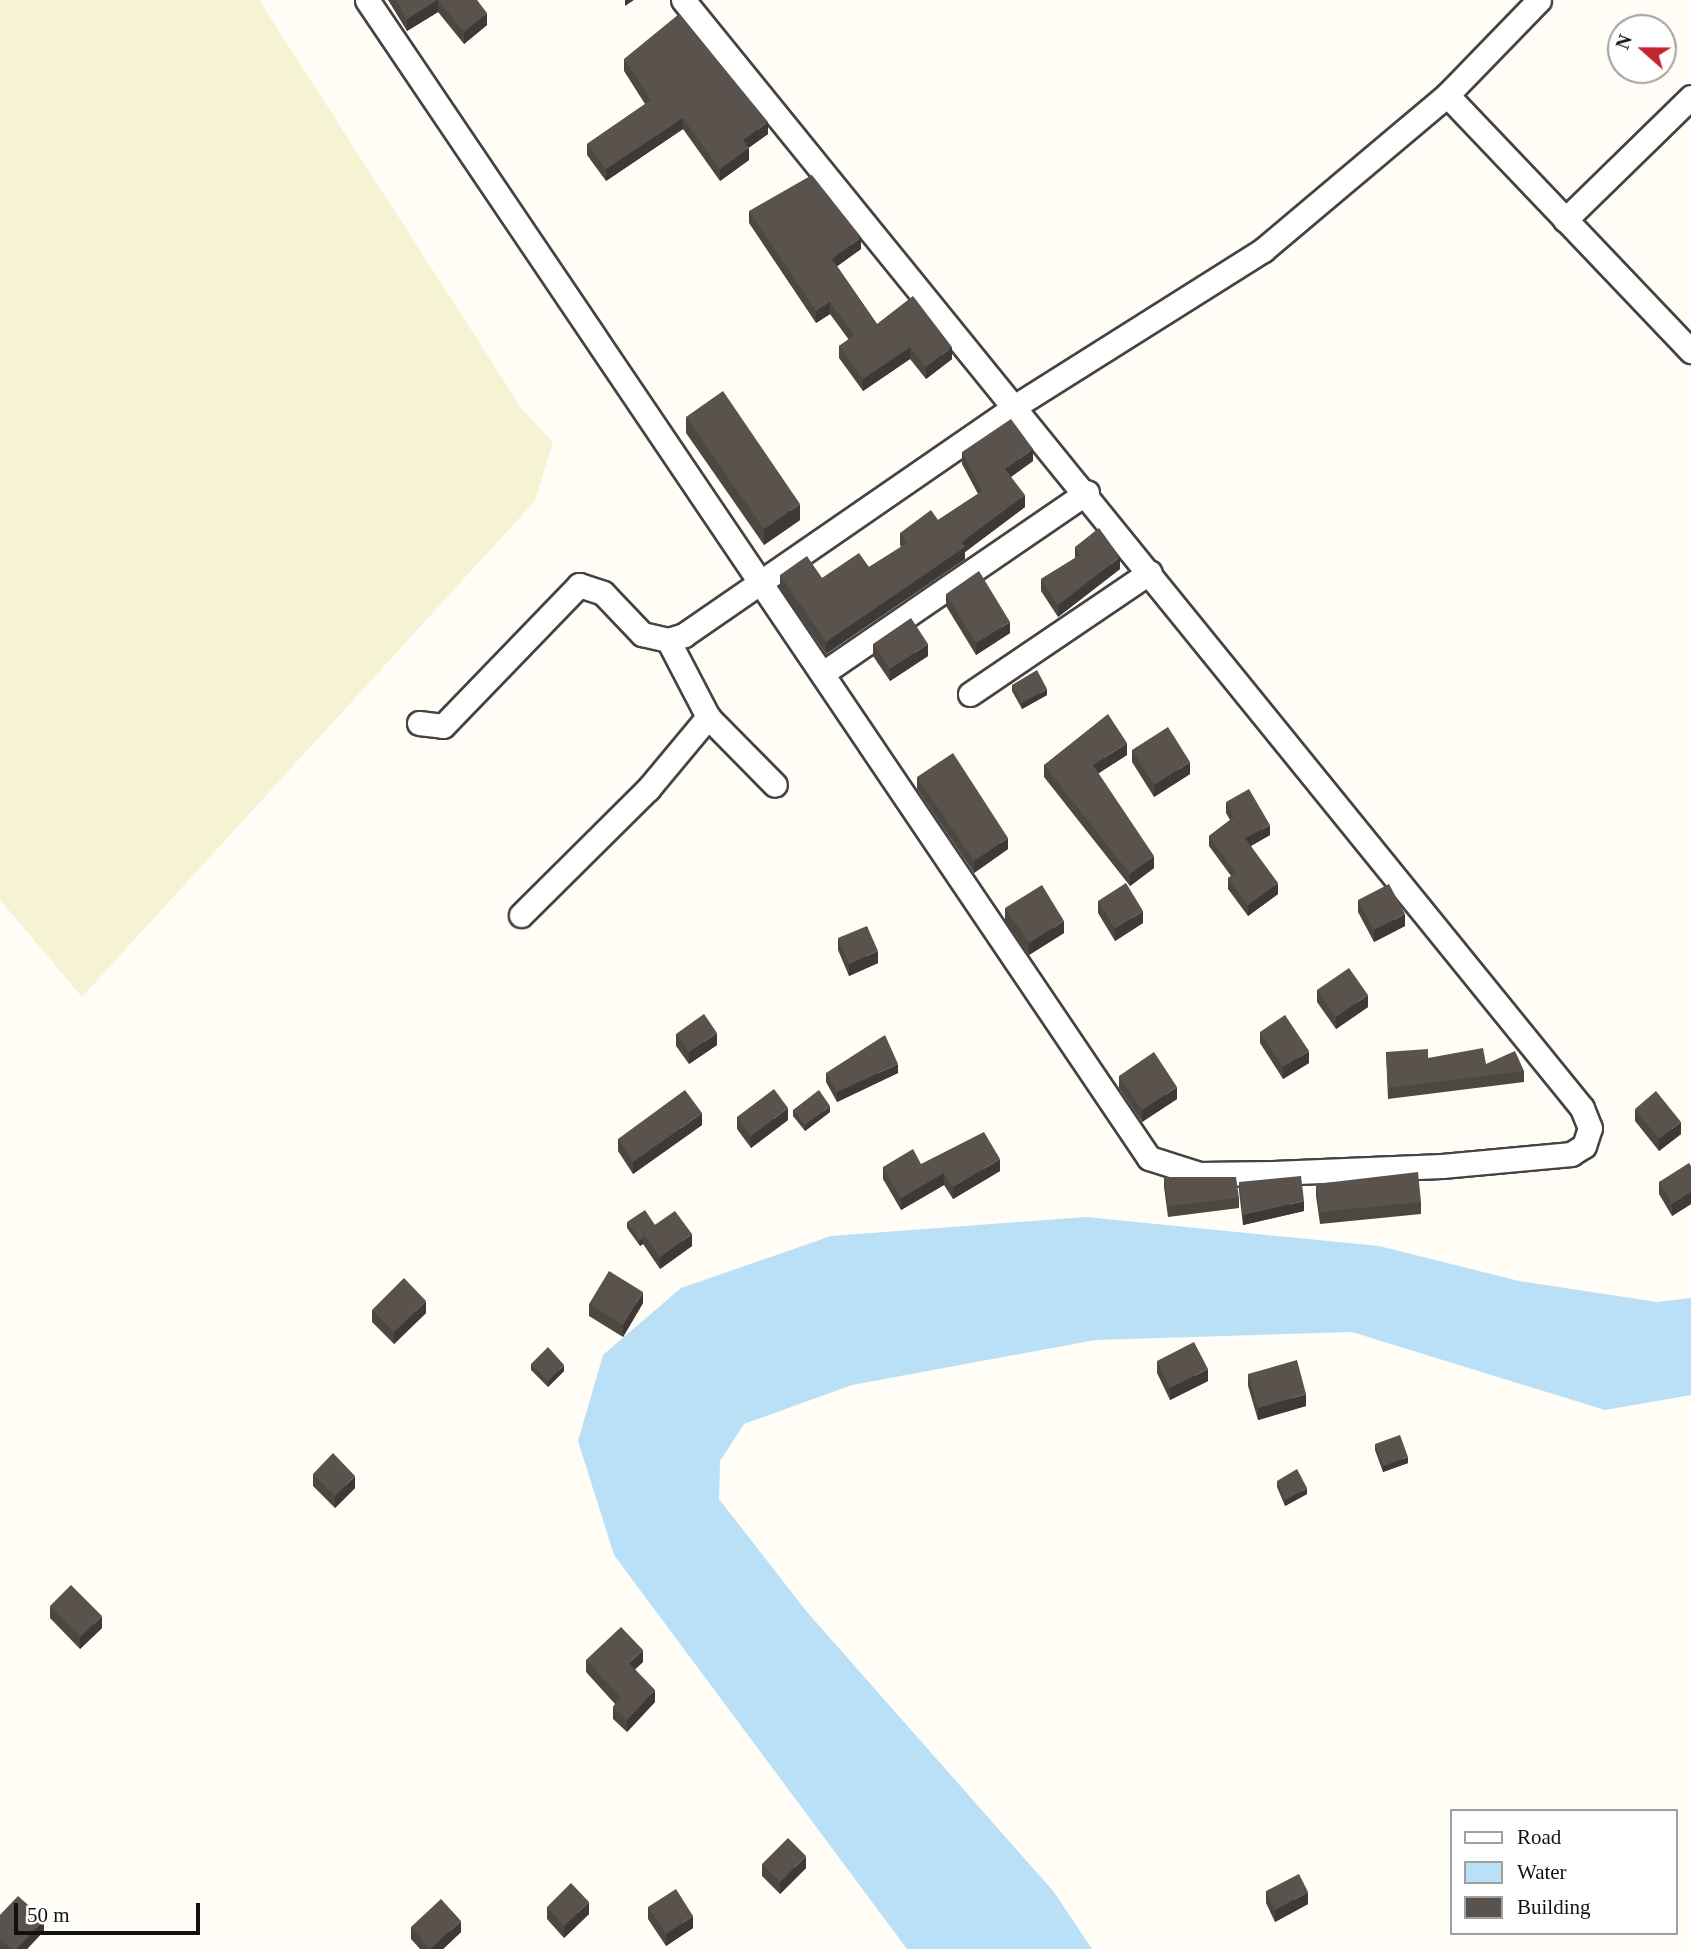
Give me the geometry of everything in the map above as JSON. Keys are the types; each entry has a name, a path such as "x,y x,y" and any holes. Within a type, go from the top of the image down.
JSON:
{"street":[{"path":"367,0 763,582 1118,1119 1160,1164 1199,1174 1443,1167 1571,1154 1584,1146 1590,1129 1582,1108 1017,405 683,0"},
{"path":"419,723 443,726 579,585 603,593 642,634 668,640 763,582 1017,405 1263,250 1447,94 1539,0"},
{"path":"1447,94 1691,351"},
{"path":"1565,220 1691,97"},
{"path":"823,673 1087,492"},
{"path":"970,694 1150,572"},
{"path":"668,640 708,717 775,785"},
{"path":"522,915 657,779 708,717"}],"shaded area":[{"path":"0,0 259,0 522,409 553,442 535,501 82,997 0,900"}],"water":[{"path":"1086,1217 1379,1246 1519,1281 1657,1302 1691,1298 1691,1395 1605,1410 1352,1332 1095,1340 852,1385 744,1424 720,1461 719,1499 807,1612 1054,1892 1092,1949 907,1949 614,1555 578,1441 603,1355 681,1288 831,1236"}],"building":[{"path":"396,0 437,0 407,19"},
{"path":"438,0 477,0 487,13 464,32"},
{"path":"679,14 768,122 743,140 749,148 720,169 683,118 606,169 587,144 651,100 624,59"},
{"path":"812,175 861,237 832,259 877,324 913,296 952,347 926,367 910,347 863,379 839,346 854,335 830,302 816,311 749,211"},
{"path":"723,391 800,504 764,529 686,417"},
{"path":"1011,419 1033,449 1005,469 1025,495 962,542 965,547 826,642 780,575 807,556 822,578 859,553 869,567 907,543 900,533 931,510 938,520 982,491 962,452"},
{"path":"1099,528 1120,557 1058,605 1041,579 1080,555 1075,547"},
{"path":"979,571 1010,622 976,643 946,594"},
{"path":"911,618 928,644 890,669 873,644"},
{"path":"1037,670 1047,689 1022,703 1012,685"},
{"path":"1108,714 1127,743 1093,765 1154,856 1130,874 1044,765"},
{"path":"1168,727 1190,762 1154,785 1132,750"},
{"path":"953,753 1008,838 974,861 917,777"},
{"path":"1249,789 1270,825 1245,838 1278,883 1248,905 1228,878 1236,873 1209,836 1234,817 1226,802"},
{"path":"1126,883 1143,911 1115,929 1098,901"},
{"path":"1389,884 1405,914 1374,930 1358,900"},
{"path":"1042,885 1064,921 1029,943 1005,908"},
{"path":"867,926 878,951 849,964 838,938"},
{"path":"1349,968 1368,995 1336,1017 1317,990"},
{"path":"704,1014 717,1033 689,1052 676,1034"},
{"path":"1285,1015 1309,1051 1283,1067 1260,1032"},
{"path":"885,1035 898,1064 837,1092 826,1073"},
{"path":"1483,1048 1486,1064 1515,1051 1524,1071 1388,1088 1386,1052 1428,1049 1428,1058"},
{"path":"1154,1052 1177,1087 1142,1110 1119,1076"},
{"path":"774,1089 788,1108 751,1136 737,1117"},
{"path":"685,1090 702,1113 633,1162 618,1139"},
{"path":"819,1090 830,1106 805,1125 793,1110"},
{"path":"1656,1091 1681,1122 1659,1139 1635,1109"},
{"path":"984,1132 1000,1159 953,1187 944,1173 901,1198 883,1167 913,1149 921,1164"},
{"path":"1689,1163 1691,1192 1672,1204 1659,1182"},
{"path":"1418,1172 1421,1202 1320,1212 1316,1184"},
{"path":"1301,1176 1304,1201 1243,1215 1239,1182"},
{"path":"1164,1177 1236,1177 1239,1198 1168,1206"},
{"path":"645,1210 655,1225 643,1233 640,1240 627,1222"},
{"path":"675,1211 692,1234 660,1257 643,1233"},
{"path":"609,1271 643,1292 623,1325 589,1304"},
{"path":"404,1278 426,1301 394,1332 372,1310"},
{"path":"1194,1342 1208,1369 1170,1388 1157,1361"},
{"path":"548,1347 564,1365 548,1381 531,1364"},
{"path":"1297,1360 1306,1394 1258,1408 1248,1374"},
{"path":"1400,1435 1408,1457 1383,1466 1375,1444"},
{"path":"333,1453 355,1476 335,1496 313,1474"},
{"path":"1297,1469 1307,1488 1285,1500 1277,1481"},
{"path":"71,1585 102,1616 80,1637 50,1606"},
{"path":"621,1627 643,1650 629,1663 655,1690 627,1720 613,1707 621,1698 586,1660"},
{"path":"788,1838 806,1856 780,1882 762,1864"},
{"path":"1299,1874 1308,1892 1275,1910 1266,1891"},
{"path":"571,1883 589,1902 564,1926 547,1907"},
{"path":"676,1889 693,1916 666,1934 648,1907"},
{"path":"18,1896 44,1919 17,1949 11,1949 0,1939 0,1915"},
{"path":"441,1899 461,1921 430,1949 411,1927"}]}
